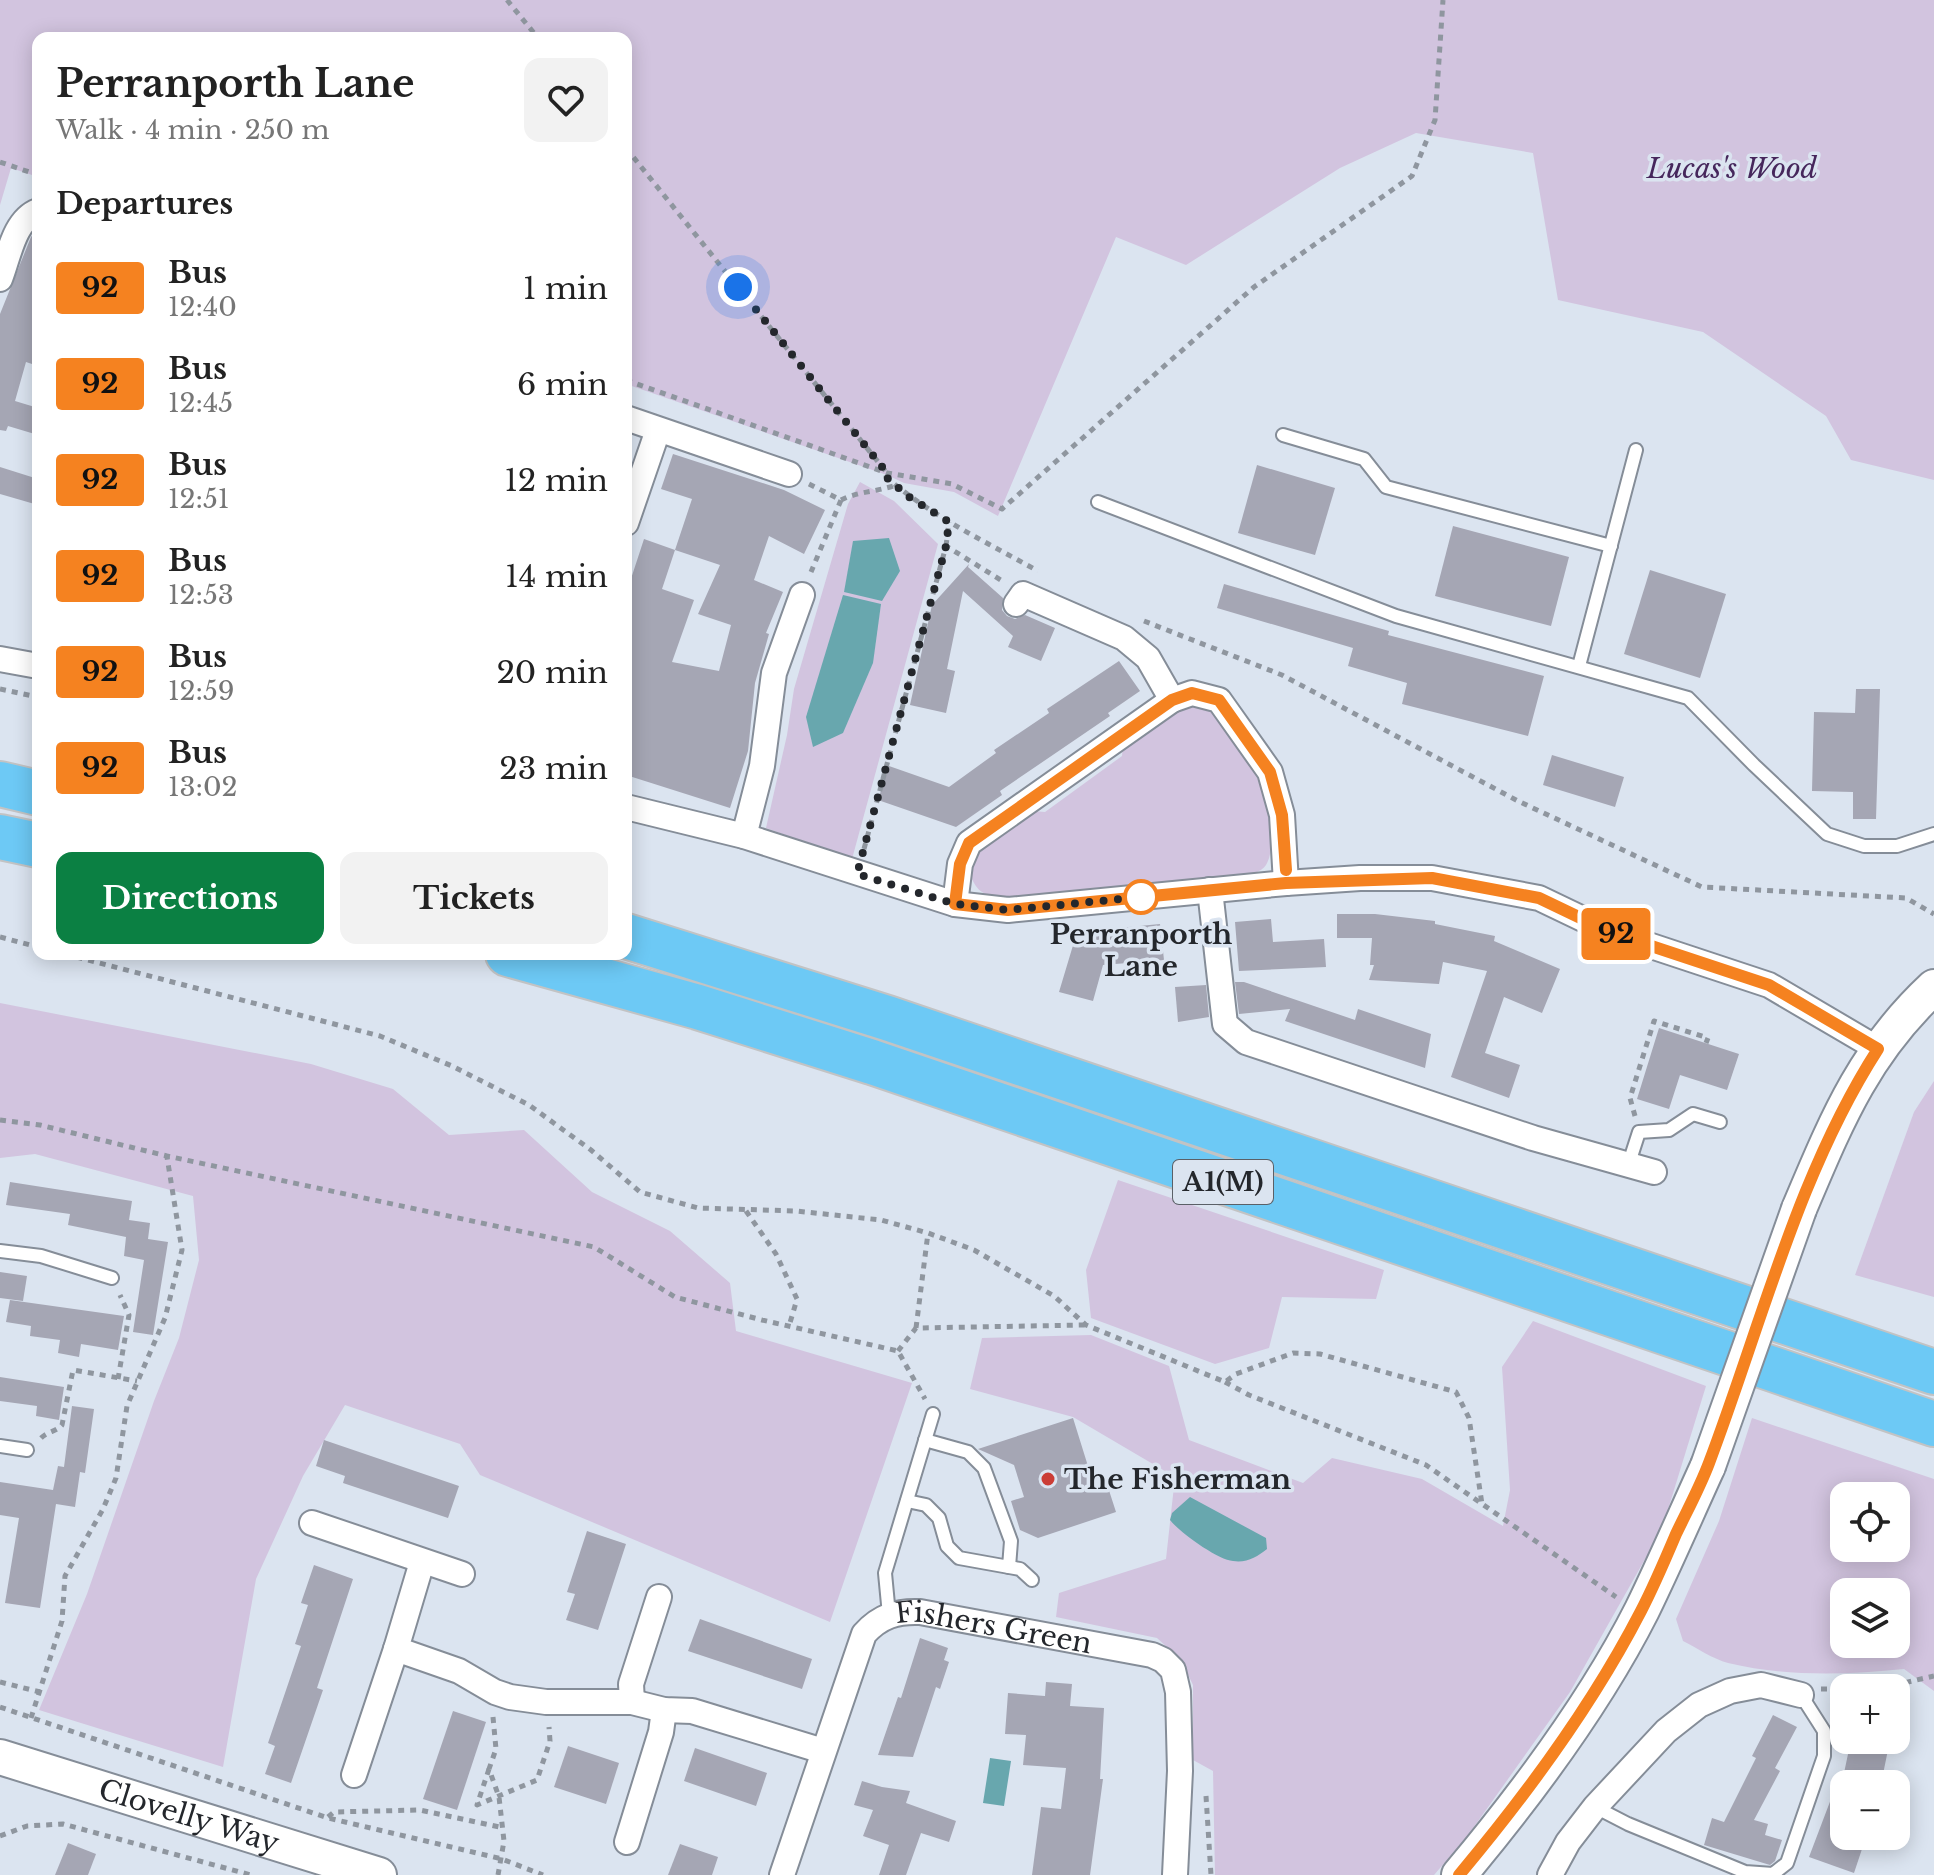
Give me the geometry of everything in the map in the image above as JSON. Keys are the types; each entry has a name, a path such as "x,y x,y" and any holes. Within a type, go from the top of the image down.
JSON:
{"highway":[{"path":"0,784 32,792"},
{"path":"0,837 32,844"},
{"name":"A1(M)","path":"632,938 887,1018 1934,1372"},
{"name":"A1(M)","path":"530,960 698,1007 872,1062 1934,1424"}],"street":[{"path":"0,279 20,226 27,215 32,213"},
{"path":"632,420 789,474"},
{"path":"632,506 658,430"},
{"path":"744,836 762,766 774,673 802,595"},
{"path":"1020,599 1124,638 1148,658 1172,700"},
{"path":"0,659 32,665"},
{"path":"955,904 960,864 969,843 1172,700 1192,693 1219,700 1270,772 1282,815 1286,883"},
{"path":"632,808 744,836 955,904 1008,910 1286,883 1432,878 1539,898 1612,933 1769,985 1878,1049"},
{"path":"1210,890 1225,1024 1246,1042 1533,1138 1654,1172"},
{"path":"1459,1875 1507,1818 1541,1771 1641,1612 1708,1466 1799,1209 1836,1121 1878,1049 1909,1010 1934,987"},
{"path":"312,1523 462,1574"},
{"path":"354,1775 422,1562"},
{"path":"632,1702 631,1684 659,1597"},
{"name":"Fishers Green","path":"782,1875 864,1634 874,1622 903,1611 1152,1655 1163,1660 1173,1670 1178,1692 1180,1771 1175,1875"},
{"path":"396,1649 459,1671 495,1692 546,1702 632,1702 664,1710 692,1711 823,1751"},
{"path":"1550,1875 1568,1842 1595,1807 1666,1731 1699,1705 1730,1691 1761,1685 1801,1695"},
{"path":"627,1842 661,1732 664,1710"},
{"name":"Clovelly Way","path":"0,1757 379,1875"}],"lane":[{"path":"1283,435 1364,459 1386,487 1611,546"},
{"path":"1579,666 1636,450"},
{"path":"1098,502 1396,616 1688,698 1827,834 1864,846 1897,846 1934,834"},
{"path":"1628,1166 1639,1132 1669,1130 1693,1114 1720,1122"},
{"path":"0,1251 41,1256 112,1278"},
{"path":"889,1615 885,1573 933,1414"},
{"path":"925,1440 968,1452 984,1468 1011,1541 1009,1567"},
{"path":"0,1446 27,1450"},
{"path":"907,1501 926,1505 939,1518 947,1546 959,1558 1020,1569 1032,1580"},
{"path":"1595,1807 1628,1824 1745,1872 1773,1874 1787,1863 1824,1756 1824,1731 1801,1695"}],"path":[{"path":"507,0 533,32"},
{"path":"632,382 887,473 952,484 1002,509 1254,287 1412,176 1435,120 1443,0"},
{"path":"632,155 887,473 886,477 909,497 949,522 1047,576"},
{"path":"0,162 32,173"},
{"path":"789,474 841,500"},
{"path":"802,595 841,500 859,491 879,491 896,485"},
{"path":"857,874 946,546 949,522"},
{"path":"946,546 1020,599"},
{"path":"1133,617 1282,675 1518,801 1702,887 1906,898 1934,914"},
{"path":"0,689 32,696"},
{"path":"0,937 32,945"},
{"path":"88,960 380,1036 452,1066 529,1105 591,1150 640,1192 698,1208 796,1211 881,1220 974,1250 1054,1296 1086,1325 1225,1382 1249,1395 1426,1465 1641,1612"},
{"path":"1639,1132 1630,1098 1654,1021 1708,1038 1706,1043"},
{"path":"0,1120 40,1125 167,1156 594,1247 675,1297 898,1351 933,1414"},
{"path":"31,1718 62,1621 65,1576 103,1509 116,1478 124,1419 165,1318 180,1263 182,1250 167,1156"},
{"path":"745,1210 776,1254 797,1299 789,1326"},
{"path":"898,1351 916,1328 928,1233"},
{"path":"112,1278 129,1315 118,1379"},
{"path":"916,1328 1086,1325"},
{"path":"1225,1382 1236,1374 1293,1353 1320,1354 1456,1392 1469,1418 1482,1504"},
{"path":"27,1450 46,1433 57,1431 62,1425 73,1370 137,1381"},
{"path":"1910,1682 1934,1676"},
{"path":"0,1682 40,1692"},
{"path":"495,1692 492,1709 496,1749 477,1805 537,1780 550,1741 546,1702"},
{"path":"0,1707 328,1818 502,1859 543,1875"},
{"path":"489,1769 499,1797 504,1828 498,1875"},
{"path":"328,1818 334,1812 420,1810 504,1828"},
{"path":"1208,1817 1211,1875"},
{"path":"0,1836 27,1826 63,1824 251,1875"}],"green space":[{"name":"Lucas's Wood","path":"0,0 1934,0 1934,480 1851,460 1826,416 1703,332 1558,300 1533,153 1416,133 1340,168 1186,265 1116,237 998,516 954,492 904,483 632,386 632,32 32,32 32,175 11,168 0,205"},
{"path":"860,482 894,501 938,544 852,859 766,828 794,689 848,504"},
{"path":"1186,704 1204,707 1214,714 1256,775 1267,806 1271,833 1269,857 1264,867 1244,876 1007,898 980,891 971,872 973,861 989,841 1033,811 1045,812 1122,756 1123,745"},
{"path":"0,1003 311,1064 393,1089 449,1135 524,1130 592,1192 670,1231 730,1283 736,1331 912,1383 830,1622 480,1475 460,1444 345,1405 303,1476 256,1579 223,1767 39,1710 87,1594 179,1338 199,1260 193,1196 35,1154 0,1158"},
{"path":"1934,1081 1934,1297 1855,1275 1914,1112"},
{"path":"1118,1180 1384,1270 1376,1299 1282,1297 1269,1348 1215,1364 1091,1318 1086,1270"},
{"path":"1533,1321 1706,1386 1662,1529 1570,1692 1466,1838 1434,1875 1215,1875 1213,1771 1193,1760 1193,1685 1181,1660 1157,1638 1056,1617 1059,1593 1166,1559 1175,1477 1073,1417 970,1389 982,1338 1091,1335 1169,1366 1189,1440 1303,1483 1332,1458 1422,1479 1503,1526 1510,1490 1502,1367"},
{"path":"1752,1418 1934,1479 1934,1691 1904,1669 1794,1673 1722,1661 1683,1641 1676,1619 1719,1521"}],"water":[{"path":"889,538 900,571 882,601 844,592 853,541"},
{"path":"843,595 881,604 873,663 843,733 813,747 806,717"},
{"path":"1190,1497 1266,1538 1267,1549 1252,1559 1238,1561 1218,1556 1199,1545 1170,1520 1172,1513"},
{"path":"990,1758 1011,1761 1004,1806 983,1803"}],"building":[{"path":"31,237 32,364 26,362 15,401 32,406 32,433 8,426 6,431 0,430 0,314"},
{"path":"673,454 784,490 825,510 804,554 769,536 754,580 783,592 766,633 769,634 755,683 748,751 730,808 632,777 632,576 644,539 675,550 692,499 661,489","holes":["675,550 720,565 698,614 731,625 719,671 672,662 694,600 662,589"]},
{"path":"1257,465 1335,488 1315,555 1238,533"},
{"path":"0,467 32,477 32,503 0,494"},
{"path":"1453,526 1569,557 1551,626 1435,596"},
{"path":"969,564 968,567 1003,598 1002,610 1007,616 1015,619 1025,615 1055,628 1041,661 1008,647 1013,636 963,591 947,669 955,671 946,713 910,705 932,605"},
{"path":"1650,570 1726,594 1700,678 1624,654"},
{"path":"1224,584 1389,631 1388,635 1544,676 1528,736 1402,704 1407,683 1348,666 1353,648 1217,608"},
{"path":"1119,661 1140,691 1108,713 1110,716 1000,791 1002,795 956,827 878,800 889,766 949,787 996,753 994,750 1049,713 1047,709"},
{"path":"1856,689 1880,689 1876,819 1853,819 1853,792 1812,791 1814,712 1855,713"},
{"path":"1552,755 1624,777 1615,807 1543,785"},
{"path":"1337,914 1375,914 1435,921 1435,924 1495,936 1494,941 1560,969 1542,1013 1504,997 1485,1053 1520,1065 1509,1098 1451,1077 1487,971 1443,962 1439,984 1369,980 1374,965 1370,965 1372,938 1337,938"},
{"path":"1271,919 1273,942 1324,939 1326,967 1239,971 1235,922"},
{"path":"1160,924 1164,960 1103,965 1093,1001 1059,992 1077,932"},
{"path":"1235,982 1244,982 1355,1020 1358,1009 1431,1034 1425,1068 1285,1021 1290,1009 1239,1014"},
{"path":"1206,985 1209,1017 1178,1022 1175,987"},
{"path":"1659,1028 1739,1054 1727,1090 1680,1075 1669,1109 1637,1099"},
{"path":"10,1182 132,1201 129,1220 150,1223 148,1239 168,1242 153,1335 133,1332 144,1260 124,1256 126,1237 68,1225 70,1214 6,1205"},
{"path":"0,1272 27,1276 23,1301 0,1298"},
{"path":"10,1300 124,1316 118,1350 81,1344 79,1357 58,1353 60,1340 30,1336 31,1326 6,1322"},
{"path":"0,1377 64,1387 59,1420 36,1416 37,1406 0,1401"},
{"path":"72,1406 94,1409 85,1473 80,1472 75,1507 56,1504 40,1608 5,1603 19,1518 0,1515 0,1482 53,1490 58,1466 64,1467"},
{"name":"The Fisherman","path":"1073,1418 1092,1479 1104,1475 1116,1512 1038,1538 1020,1530 1011,1501 1024,1497 1014,1465 978,1449"},
{"path":"324,1440 459,1486 448,1518 343,1483 345,1476 316,1466"},
{"path":"587,1531 626,1544 598,1630 566,1620 575,1594 567,1592"},
{"path":"314,1565 353,1579 317,1688 323,1690 291,1783 265,1774 275,1746 268,1743 301,1646 295,1644 308,1605 301,1603"},
{"path":"700,1619 812,1659 802,1689 688,1651"},
{"path":"920,1638 948,1648 944,1660 949,1662 940,1689 936,1687 913,1757 878,1755 898,1697 901,1698"},
{"path":"1046,1682 1072,1684 1070,1706 1104,1708 1100,1779 1103,1779 1090,1875 1032,1875 1041,1807 1061,1809 1066,1768 1023,1765 1026,1735 1005,1734 1008,1693 1045,1696"},
{"path":"453,1711 486,1722 457,1810 423,1799"},
{"path":"1773,1715 1797,1727 1775,1768 1780,1771 1754,1820 1768,1824 1765,1835 1782,1840 1775,1861 1770,1865 1704,1845 1712,1818 1724,1822 1756,1758 1752,1756"},
{"path":"568,1746 619,1763 606,1804 554,1787"},
{"path":"695,1748 767,1773 756,1806 684,1781"},
{"path":"1848,1754 1887,1754 1884,1770 1845,1770"},
{"path":"862,1781 910,1791 906,1803 956,1821 949,1842 921,1833 906,1875 879,1875 889,1845 863,1836 873,1810 854,1805"},
{"path":"1830,1802 1830,1850 1862,1850 1854,1873 1809,1857"},
{"path":"68,1843 96,1854 88,1875 55,1875"},
{"path":"680,1844 718,1857 712,1875 668,1875"}],"bus line":[{"name":"92","path":"1286,870 1282,815 1270,772 1219,700 1192,693 1172,700 969,843 960,864 955,904 1008,910 1286,883 1360,878 1432,878 1539,898 1612,933 1769,985 1878,1049 1836,1121 1799,1209 1708,1466 1641,1612 1541,1771 1507,1818 1459,1875"}],"place":[{"name":"Perranporth Lane","path":"1141,897"},
{"name":"The Fisherman","path":"1048,1479"}],"route":[{"path":"738,287 887,473 886,477 909,497 949,522 946,546 857,874 955,904 1008,910 1152,896 1141,897"}]}
